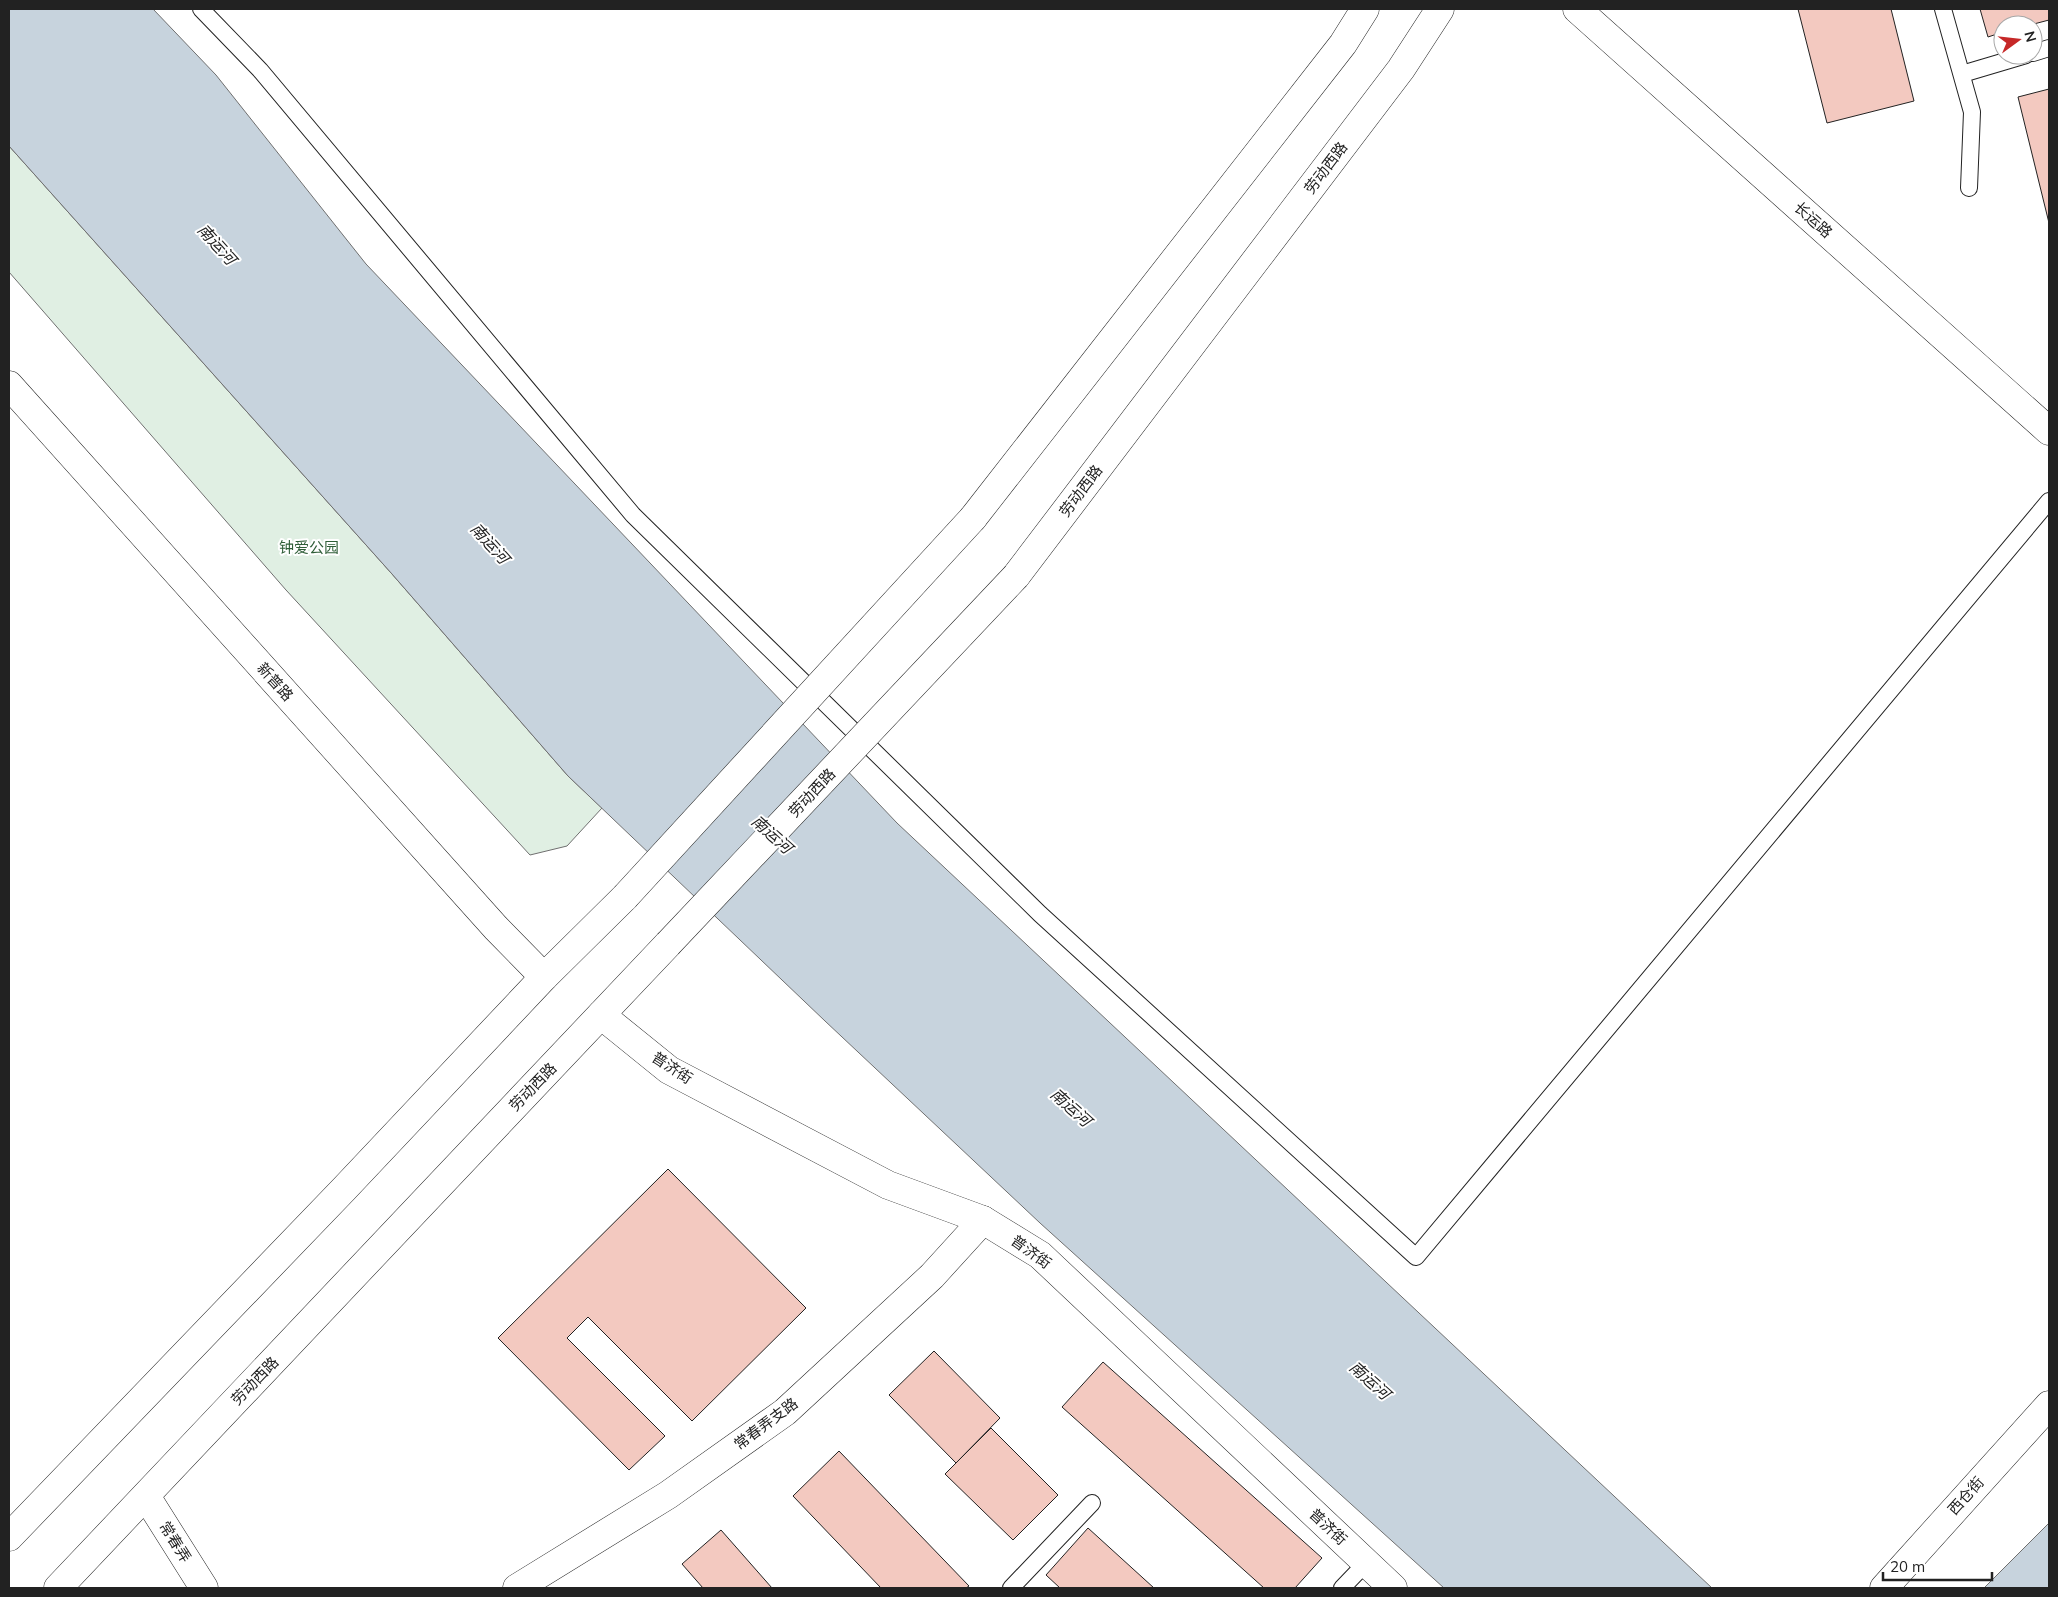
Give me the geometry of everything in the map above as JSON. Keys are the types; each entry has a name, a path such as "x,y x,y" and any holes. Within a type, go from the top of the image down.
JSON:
{"main road":[{"path":"9,1537 344,1189 544,977 625,896 973,518 1337,52 1365,9"},
{"name":"劳动西路","path":"58,1588 1016,576 1401,69 1440,9"},
{"name":"长运路","path":"1577,9 2049,431"},
{"name":"新普路","path":"9,385 496,928 544,977"},
{"name":"普济街","path":"601,1016 669,1070 888,1185 983,1220 1040,1255 1393,1588"},
{"name":"常春弄支路","path":"517,1588 668,1495 785,1412 932,1276 983,1220"},
{"name":"西仓街","path":"1884,1588 2049,1405"},
{"name":"常春弄","path":"146,1496 204,1588"}],"lane":[{"path":"200,9 260,70 633,515 1040,914 1416,1256 2049,501"},
{"path":"1943,9 1972,112 1968,188"},
{"path":"1962,74 1993,65"},
{"path":"1011,1588 1092,1503"},
{"path":"1342,1588 1366,1563"}],"green space":[{"name":"钟爱公园","path":"9,146 392,574 568,776 602,808 567,846 530,855 286,590 9,272"}],"water":[{"name":"南运河","path":"9,9 153,9 216,75 366,264 897,823 1712,1588 1444,1588 1040,1223 568,776 392,574 9,146"},
{"path":"2049,1523 2049,1588 1984,1588"}],"building":[{"path":"1798,9 1891,9 1914,101 1827,123"},
{"path":"1980,9 2049,9 2049,20 2043,22 2043,15 1993,15 1993,35 1988,37"},
{"path":"2049,89 2049,223 2018,97"},
{"path":"668,1169 806,1308 692,1421 588,1317 567,1338 665,1436 629,1470 498,1338"},
{"path":"934,1351 1000,1418 956,1463 889,1395"},
{"path":"1103,1362 1322,1558 1295,1588 1264,1588 1062,1407"},
{"path":"991,1428 1058,1495 1013,1540 945,1474"},
{"path":"839,1451 969,1586 966,1588 881,1588 793,1496"},
{"path":"1088,1528 1154,1588 1060,1588 1046,1575"},
{"path":"721,1530 772,1588 703,1588 682,1564"}]}
